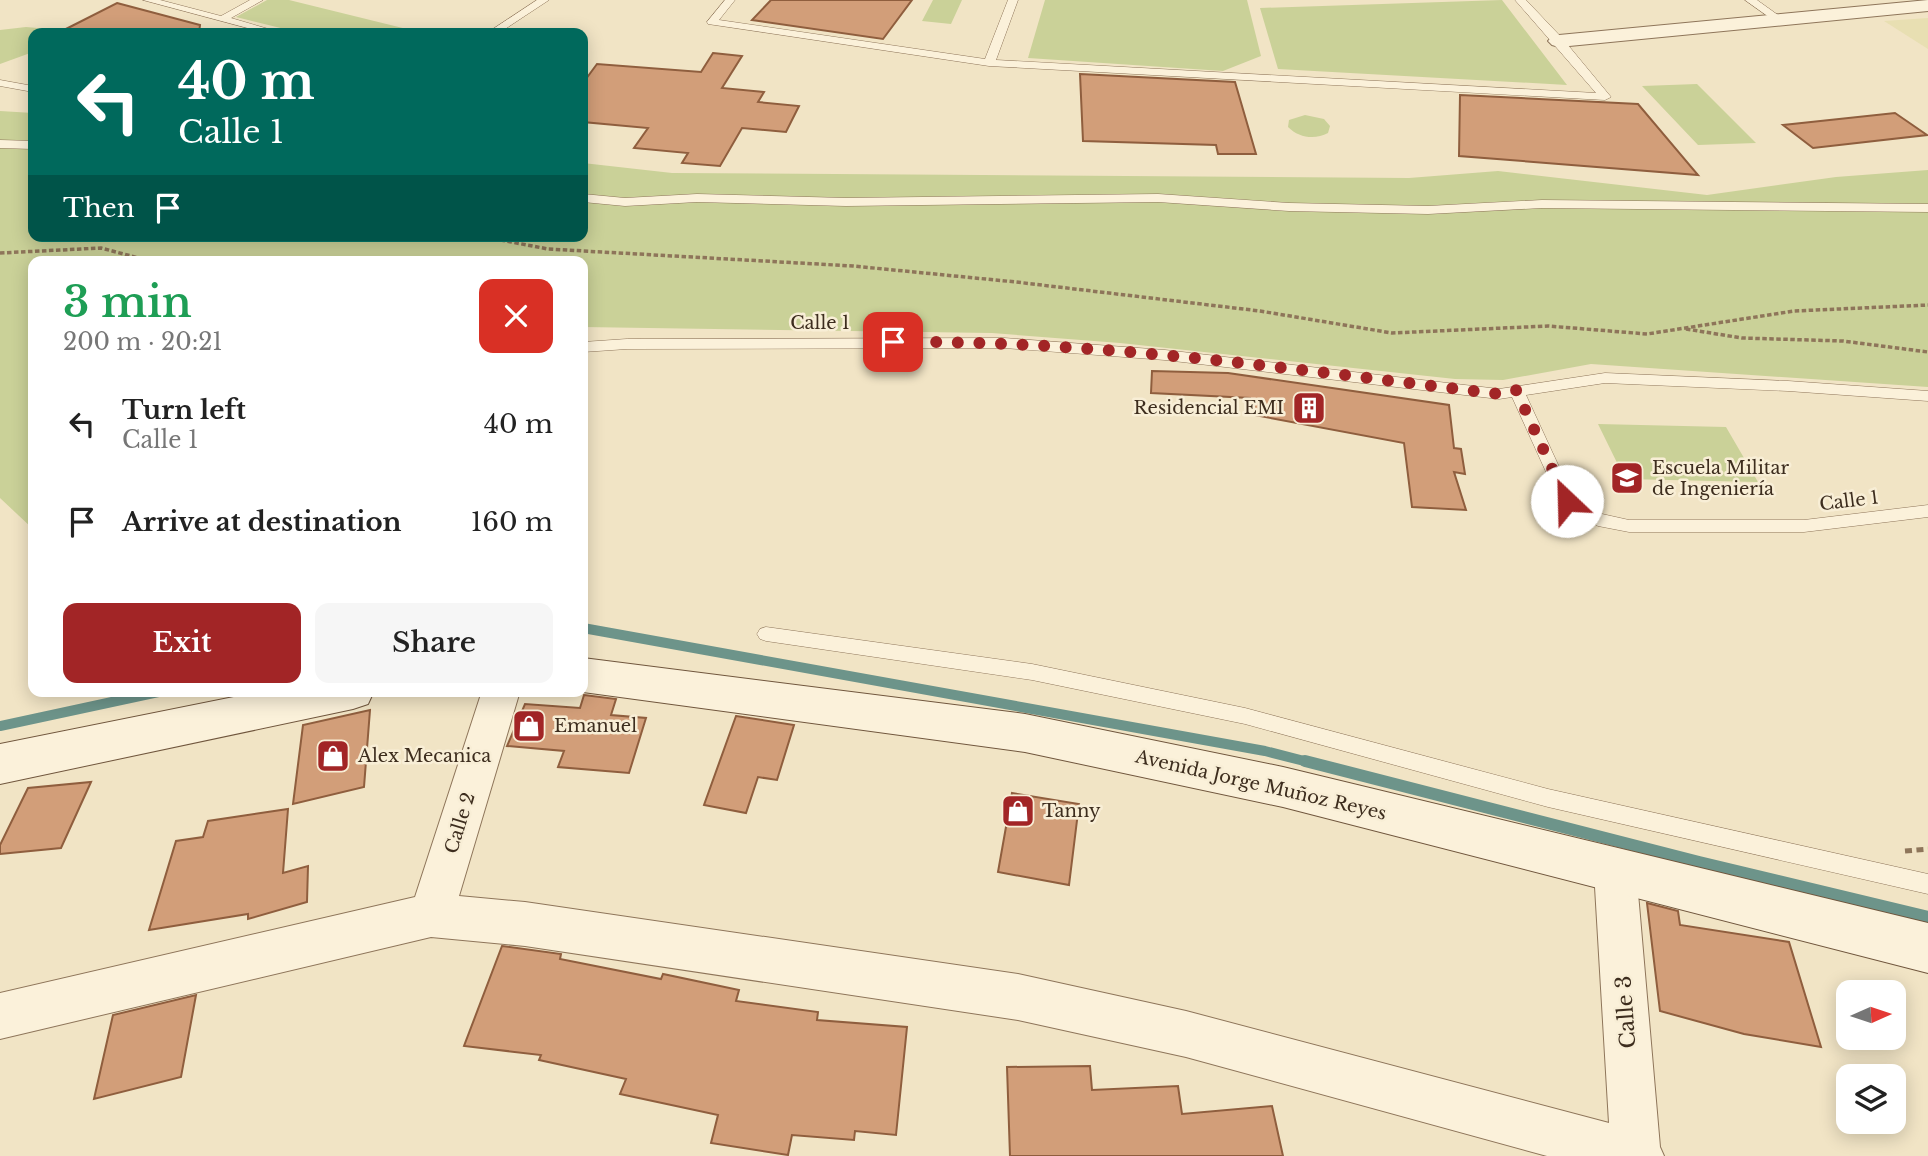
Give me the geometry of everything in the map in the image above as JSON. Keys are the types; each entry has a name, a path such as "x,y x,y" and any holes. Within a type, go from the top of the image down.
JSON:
{"street":[{"path":"1559,40 1928,5"},
{"name":"Avenida Jorge Muñoz Reyes","path":"588,677 1026,733 1283,787 1928,948"},
{"path":"0,764 324,697"},
{"name":"Calle 2","path":"431,915 499,697"},
{"name":"Calle 3","path":"1615,870 1638,1156"},
{"path":"0,1016 431,915 525,924 1018,997 1186,1034 1638,1156"}],"lane":[{"path":"148,0 173,3 257,28"},
{"path":"222,19 258,0"},
{"path":"500,28 544,0"},
{"path":"730,0 712,22 989,63 1605,97 1559,40 1520,0"},
{"path":"989,63 1013,0"},
{"path":"1750,0 1780,20"},
{"path":"0,83 28,88"},
{"path":"0,144 28,145"},
{"path":"588,198 625,202 697,198 846,202 1158,198 1289,207 1428,210 1542,204 1660,208 1726,205 1928,208"},
{"name":"Calle 1","path":"588,347 627,344 1004,343 1166,355 1499,394 1605,378 1928,396"},
{"name":"Calle 1","path":"1516,390 1567,501 1598,520 1629,526 1804,526 1928,511"},
{"path":"766,634 1032,671 1245,716 1548,798 1928,884"}],"path":[{"path":"511,242 548,249 853,267 1016,282 1260,311 1392,334 1548,326 1647,334 1794,311 1928,305"},
{"path":"0,253 101,248 131,256"},
{"path":"1684,328 1722,338 1761,342 1833,340 1928,352"}],"shaded area":[{"path":"1928,18 1928,49 1884,21"}],"green space":[{"path":"267,0 289,0 403,28 281,28 236,17"},
{"path":"933,0 962,0 951,24 922,21"},
{"path":"1045,0 1247,0 1261,56 1223,71 1028,58"},
{"path":"1502,0 1567,85 1278,69 1260,8"},
{"path":"26,27 37,28 28,28 28,54 0,64 0,30"},
{"path":"1697,84 1756,143 1698,145 1642,86"},
{"path":"0,111 28,113 28,242 588,242 588,164 672,173 1409,178 1498,171 1707,195 1836,177 1928,170 1928,387 1591,364 1503,380 1455,379 1120,343 992,333 588,327 588,256 28,256 28,524 0,498"},
{"path":"1305,115 1324,119 1330,126 1328,133 1307,137 1288,127 1289,120"},
{"path":"1598,424 1726,427 1758,482 1625,479"}],"building":[{"path":"771,0 912,0 883,39 752,20"},
{"path":"117,3 200,25 200,28 68,28"},
{"path":"713,53 742,56 722,88 764,92 758,102 799,106 786,132 742,128 720,166 682,163 688,153 634,148 648,128 588,122 588,76 597,64 701,72"},
{"path":"1080,74 1235,82 1256,154 1218,154 1216,145 1083,141"},
{"path":"1460,95 1638,104 1698,175 1459,156"},
{"path":"1895,113 1927,135 1813,148 1783,125"},
{"path":"1152,371 1228,373 1449,405 1454,448 1461,449 1465,474 1454,472 1466,510 1412,507 1404,443 1249,414 1250,398 1151,393"},
{"path":"588,696 616,699 611,715 646,718 629,773 558,767 564,751 507,746 525,704 580,708 583,697"},
{"name":"Alex Mecanica","path":"370,710 364,787 293,804 303,725"},
{"path":"736,716 794,725 777,780 758,777 746,813 704,805"},
{"path":"91,782 61,848 0,854 0,845 28,788"},
{"path":"1012,793 1079,804 1069,885 998,872"},
{"path":"288,809 283,873 308,866 307,902 248,919 248,914 149,930 176,841 203,837 208,821"},
{"path":"1647,903 1678,911 1680,925 1789,942 1821,1047 1744,1034 1660,1011"},
{"path":"502,946 561,954 560,959 661,979 663,974 739,990 736,1001 818,1012 817,1020 907,1027 896,1135 855,1131 854,1140 792,1135 788,1155 711,1143 718,1115 620,1094 626,1079 539,1060 541,1055 464,1046"},
{"path":"196,995 181,1077 94,1099 113,1015"},
{"path":"1090,1066 1092,1090 1178,1086 1182,1114 1272,1106 1283,1156 1010,1156 1007,1067"}],"waterway":[{"path":"588,629 1265,751 1312,763"},
{"path":"0,726 135,697"},
{"path":"1305,761 1699,862 1928,917"}],"place":[{"name":"Residencial EMI","path":"1309,408"},
{"name":"Escuela Militar de Ingeniería","path":"1627,478"},
{"name":"Emanuel","path":"529,726"},
{"name":"Alex Mecanica","path":"333,756"},
{"name":"Tanny","path":"1018,811"}],"route":[{"path":"893,342 1004,343 1166,355 1499,394 1516,390 1567,501"}]}
